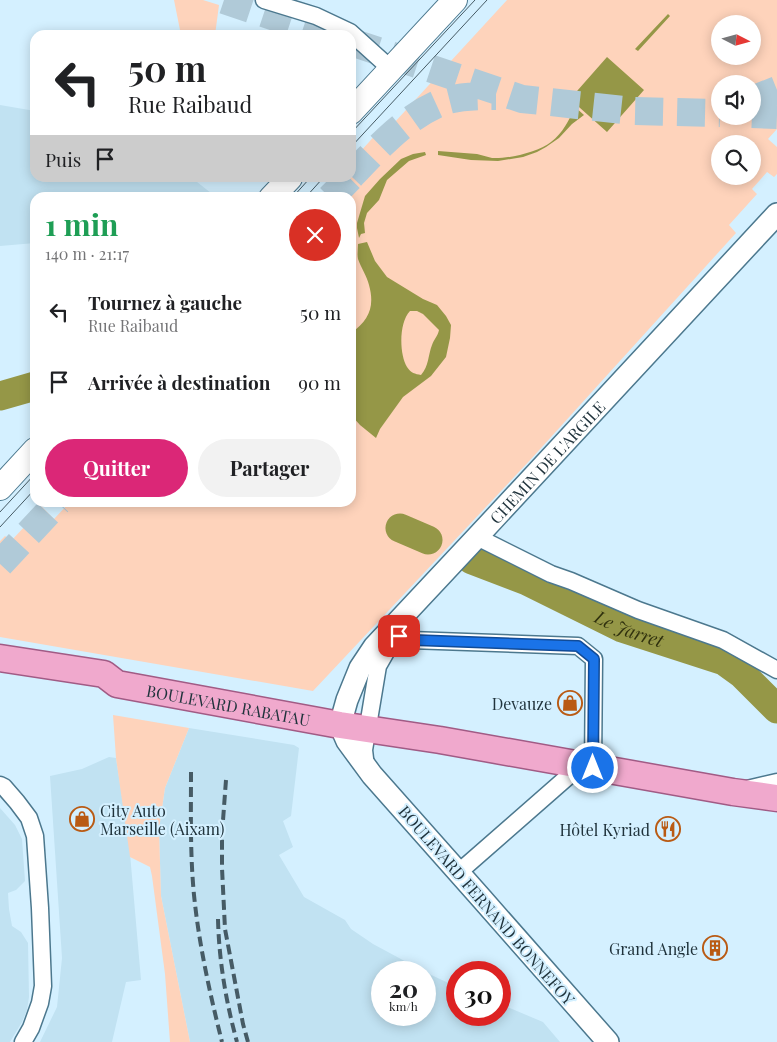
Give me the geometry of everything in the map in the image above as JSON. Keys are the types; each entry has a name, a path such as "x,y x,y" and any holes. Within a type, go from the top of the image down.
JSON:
{"main road":[{"path":"356,107 455,0"},
{"path":"277,192 286,182"},
{"path":"0,488 30,455"},
{"name":"BOULEVARD RABATAU","path":"0,658 104,674 117,684 340,725 440,740 733,792 777,798"},
{"name":"BOULEVARD RABATAU","path":"0,677 31,679 101,689 117,684"}],"street":[{"path":"264,0 316,16 346,30"},
{"path":"311,0 316,16"},
{"path":"356,37 392,69"},
{"name":"CHEMIN DE L'ARGILE","path":"340,725 348,695 360,668 374,647 777,214"},
{"path":"475,540 638,610 723,640 777,670"},
{"path":"388,631 410,640"},
{"path":"366,767 364,750 378,666 390,644 410,640 578,646 594,659 586,766 459,872"},
{"name":"BOULEVARD FERNAND BONNEFOY","path":"340,725 347,741 366,767 608,1042"},
{"path":"733,792 777,782"},
{"path":"0,785 23,810 35,836 43,986 40,1004 24,1042"}],"shaded area":[{"path":"174,0 203,0 219,5 216,30 180,30"},
{"path":"507,0 777,0 777,129 768,139 777,147 777,174 774,177 767,172 761,179 761,135 711,135 711,185 756,185 752,189 757,194 729,225 736,233 532,458 313,691 0,637 0,541 5,536 11,541 40,507 54,519 65,507 356,507 356,192 333,192 328,187 333,182 356,182 356,156 378,132 394,123"},
{"path":"668,14 670,16 638,51 635,49"},
{"path":"607,57 644,90 607,132 570,99"},
{"path":"0,105 30,110 30,182 197,182 210,192 30,192 30,243 0,246"},
{"path":"575,107 584,115 546,147 523,157 498,161 471,160 438,155 438,151 499,158 531,152 545,146 559,135"},
{"path":"425,152 426,155 409,161 387,180 379,200 367,213 364,223 365,233 361,234 359,238 357,223 365,196 401,159"},
{"path":"367,242 375,261 387,277 423,299 437,305 451,325 446,357 431,376 403,397 380,429 376,438 356,421 356,329 366,318 371,306 371,293 358,259 358,244","holes":["410,311 417,311 423,314 439,330 432,345 426,368 421,375 413,373 407,367 404,361 401,338 406,316"]},
{"path":"113,715 189,728 165,788 159,829 161,896 190,1042 170,1042 165,974 152,876 150,867 130,857 116,758"},
{"path":"189,728 294,745 299,748 291,816 283,821 293,847 279,855 304,897 345,920 351,929 373,944 405,961 371,961 371,1026 436,1026 436,977 446,982 446,1026 511,1026 511,1009 543,1022 560,1042 190,1042 161,896 159,829 165,788"},
{"path":"109,757 116,758 129,842 141,980 126,982 112,1042 40,1042 57,1007 62,958 50,776 82,769"},
{"path":"0,808 15,825 22,839 25,881 16,890 8,893 12,926 21,932 28,943 29,997 27,1010 10,1042 0,1042"}],"waterway":[{"name":"Le Jarret","path":"0,396 30,387"},
{"name":"Le Jarret","path":"400,528 428,540"},
{"name":"Le Jarret","path":"472,560 527,581 622,628 724,661 742,674 777,709"}],"tunnel":[{"path":"224,0 314,30"},
{"path":"356,44 522,99 633,111 711,113"},
{"path":"761,96 777,90"},
{"path":"356,171 394,133 431,107 457,98 496,96"},
{"path":"761,114 777,115"},
{"path":"336,192 346,182"},
{"path":"0,564 53,507"}],"tram line":[{"path":"356,128 475,0"},
{"path":"356,142 487,0"},
{"path":"297,192 306,182"},
{"path":"310,192 319,182"},
{"path":"0,512 30,479"},
{"path":"0,527 30,494"}],"railway":[{"path":"191,772 192,864 196,914 205,969 222,1042"},
{"path":"226,780 222,834 225,929 248,1042"},
{"path":"218,919 224,981 237,1042"}],"place":[{"name":"Devauze","path":"570,703"},
{"name":"City Auto Marseille (Aixam)","path":"82,819"},
{"name":"Hôtel Kyriad","path":"668,829"},
{"name":"Grand Angle","path":"715,948"}],"route":[{"path":"399,636 410,640 578,646 594,659 593,768"}]}
